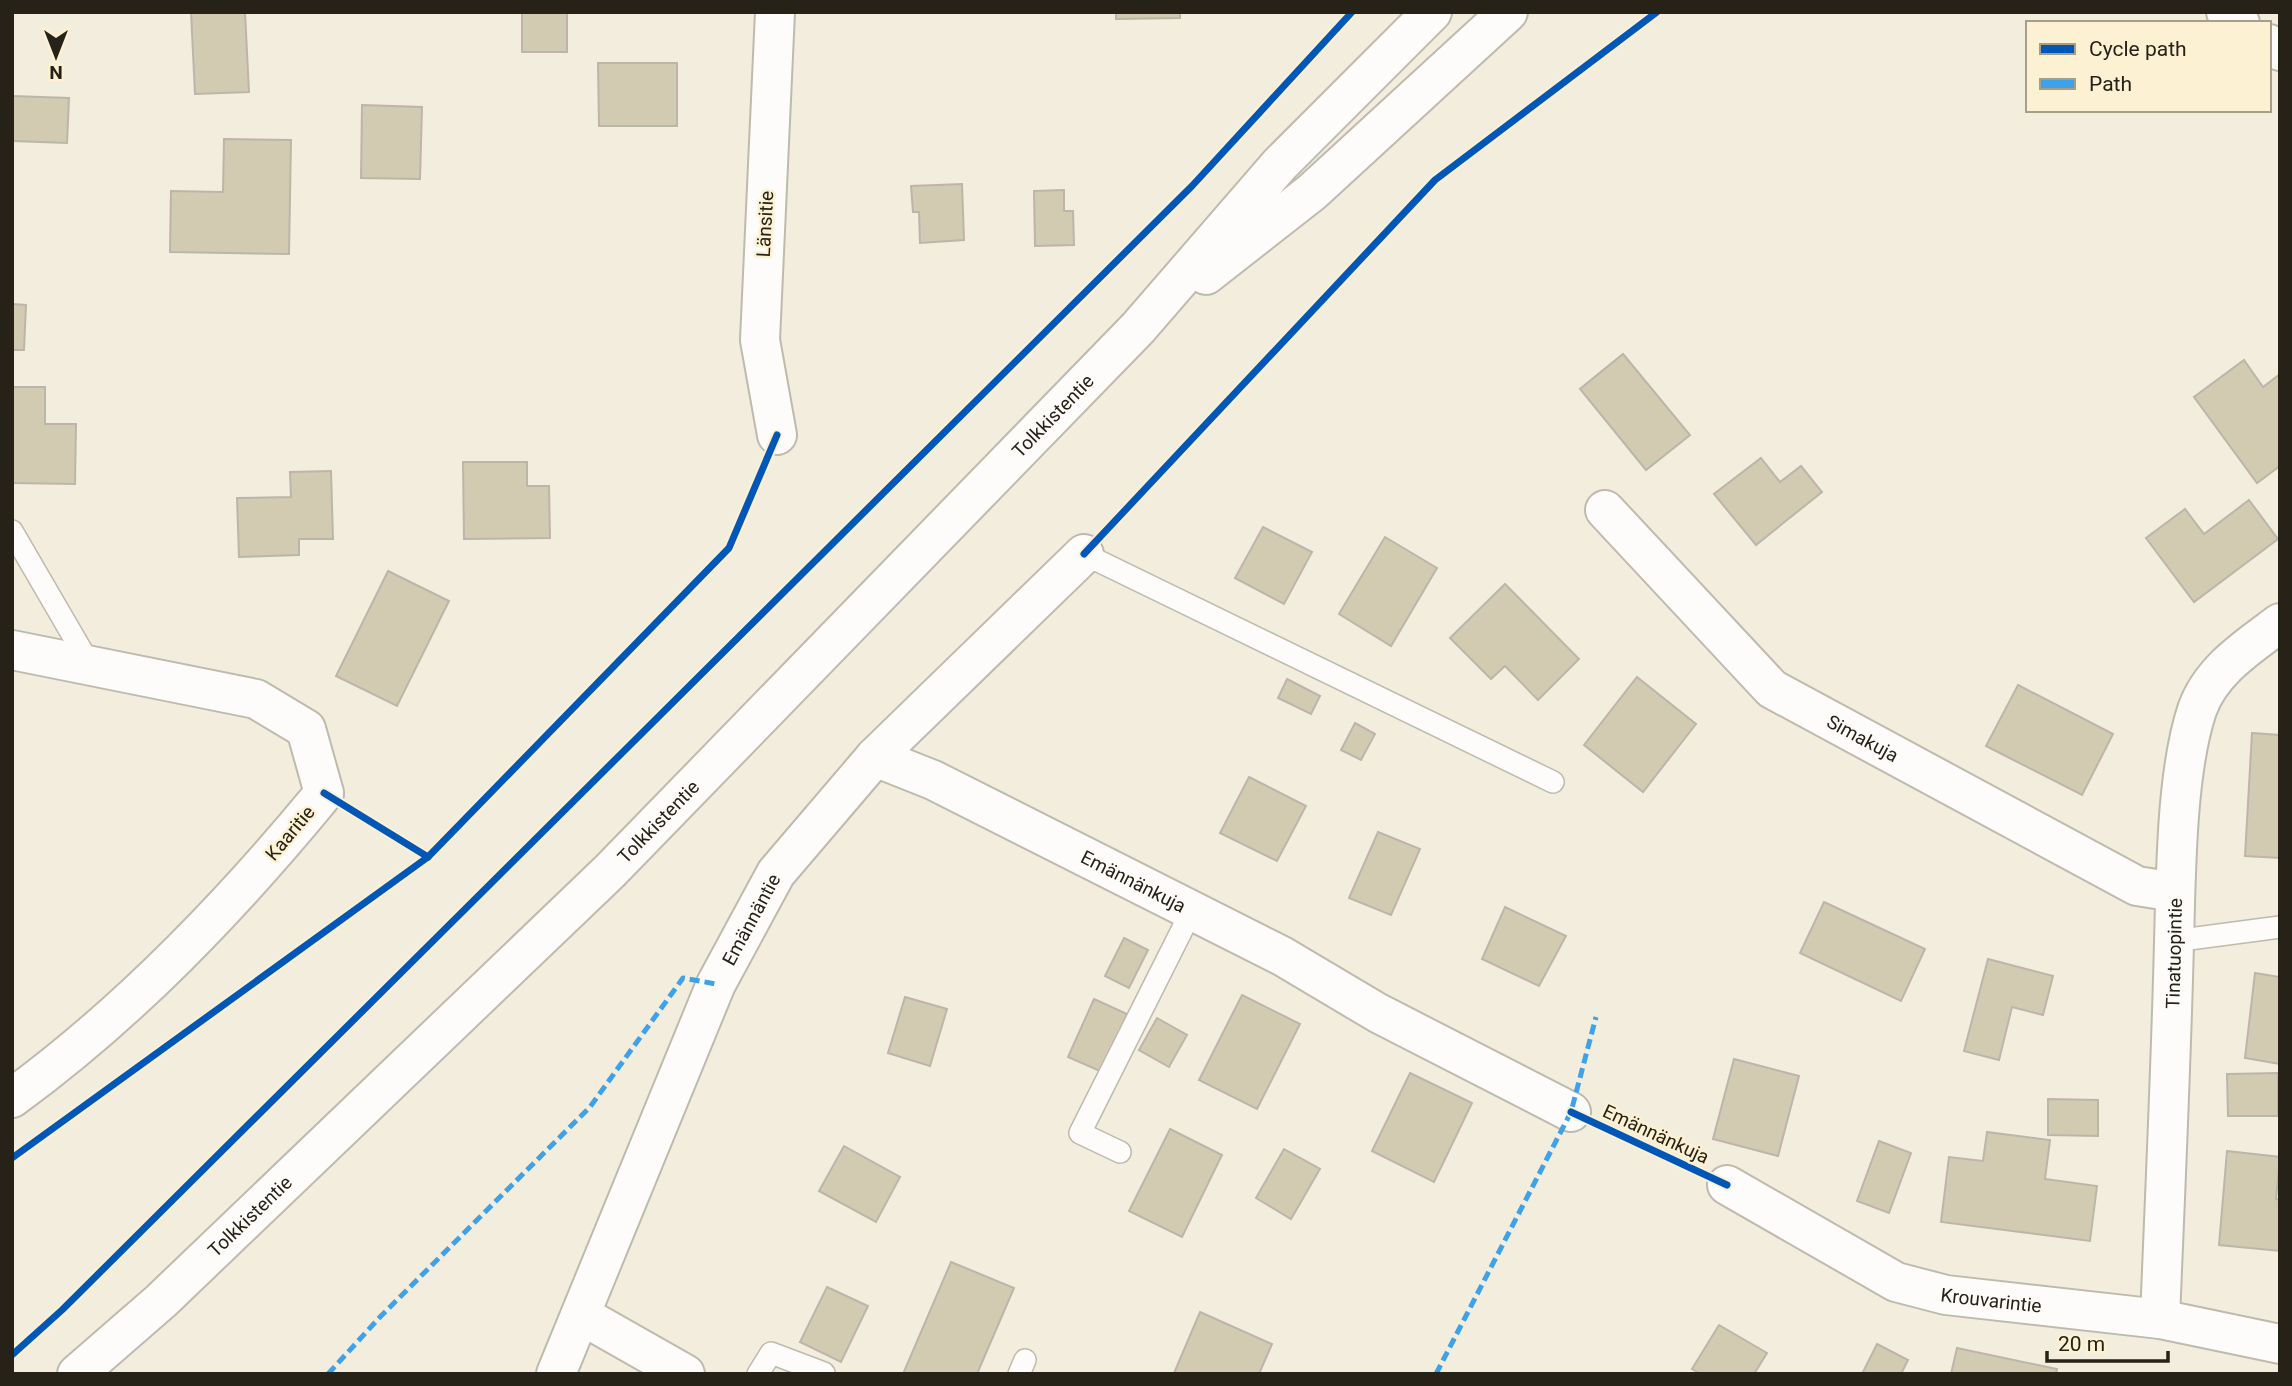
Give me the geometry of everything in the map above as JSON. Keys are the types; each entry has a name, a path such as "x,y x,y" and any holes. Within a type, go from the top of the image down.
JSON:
{"street":[{"name":"Länsitie","path":"775,12 760,340 776,435"},
{"name":"Tolkkistentie","path":"77,1374 161,1301 610,872 1138,328 1280,164 1432,12"},
{"name":"Tolkkistentie","path":"1138,328 1312,192 1507,12"},
{"name":"Simakuja","path":"1605,510 1772,689 2137,886 2175,892"},
{"name":"Emännäntie","path":"556,1374 716,984 776,873 875,757 1084,554"},
{"name":"Tinatuopintie","path":"2160,1319 2175,892 2188,749 2197,709 2210,684 2232,659 2280,623"},
{"name":"Kaaritie","path":"12,650 256,699 306,729 324,793 274,854 151,982 65,1059 12,1098"},
{"name":"Emännänkuja","path":"875,757 933,780 1282,956 1378,1013 1571,1112"},
{"name":"Krouvarintie","path":"1727,1185 1895,1282 1946,1295 2160,1319 2280,1344"},
{"name":"Tolkkistentie","path":"99,1374 161,1301"},
{"path":"581,1315 685,1374"}],"lane":[{"path":"12,531 90,664"},
{"path":"1084,554 1553,782"},
{"path":"1120,1152 1080,1133 1191,912"},
{"path":"2174,941 2280,927"},
{"path":"758,1374 771,1353 824,1373"}],"building":[{"path":"191,12 245,12 249,92 195,94"},
{"path":"522,12 567,12 567,52 522,52"},
{"path":"1116,12 1180,12 1180,18 1116,19"},
{"path":"598,63 677,63 677,126 599,126"},
{"path":"12,96 69,98 67,143 12,141"},
{"path":"362,105 422,107 420,179 361,178"},
{"path":"224,139 291,140 289,254 170,252 171,191 223,192"},
{"path":"962,184 964,240 920,243 919,212 913,212 911,186"},
{"path":"1064,190 1064,211 1073,211 1074,245 1035,246 1034,191"},
{"path":"12,304 26,305 24,350 12,350"},
{"path":"1623,354 1690,435 1646,470 1580,389"},
{"path":"2244,360 2263,387 2280,374 2280,466 2257,483 2194,397"},
{"path":"12,387 45,387 45,424 76,424 75,484 12,483"},
{"path":"1761,458 1780,482 1801,466 1822,492 1756,545 1714,494"},
{"path":"463,462 527,462 527,486 549,486 550,538 464,539"},
{"path":"331,471 333,539 299,539 299,555 239,557 237,498 291,497 290,472"},
{"path":"2249,500 2278,539 2194,602 2146,538 2185,509 2204,534"},
{"path":"1263,527 1312,552 1284,604 1235,578"},
{"path":"1385,537 1437,568 1391,646 1339,614"},
{"path":"388,571 449,601 397,706 336,676"},
{"path":"1505,584 1579,659 1538,700 1505,666 1491,679 1450,638"},
{"path":"1637,677 1696,724 1643,792 1584,745"},
{"path":"1287,679 1320,696 1311,714 1278,698"},
{"path":"2018,685 2113,734 2082,795 1986,746"},
{"path":"1355,723 1375,734 1361,760 1341,750"},
{"path":"2252,733 2280,735 2280,858 2245,856"},
{"path":"1249,777 1306,806 1277,861 1220,833"},
{"path":"1378,832 1420,849 1391,915 1349,898"},
{"path":"1824,902 1925,949 1901,1001 1800,953"},
{"path":"1505,907 1566,936 1539,986 1482,959"},
{"path":"1124,938 1148,950 1129,988 1105,976"},
{"path":"1988,959 2053,976 2043,1015 2012,1007 1999,1060 1964,1051"},
{"path":"2255,973 2280,977 2280,1064 2245,1058"},
{"path":"1242,995 1300,1024 1257,1109 1199,1080"},
{"path":"905,997 947,1009 930,1066 888,1053"},
{"path":"1094,999 1127,1014 1102,1072 1068,1057"},
{"path":"1157,1018 1187,1035 1169,1067 1139,1050"},
{"path":"1734,1059 1799,1076 1778,1156 1713,1139"},
{"path":"1410,1073 1472,1103 1434,1182 1372,1151"},
{"path":"2278,1073 2278,1116 2228,1116 2227,1074"},
{"path":"2048,1099 2098,1100 2098,1136 2048,1135"},
{"path":"1170,1129 1222,1155 1182,1237 1129,1211"},
{"path":"1987,1132 2050,1140 2045,1179 2097,1186 2090,1241 1941,1222 1949,1157 1983,1161"},
{"path":"1879,1141 1911,1153 1889,1213 1857,1201"},
{"path":"844,1146 900,1177 876,1222 819,1191"},
{"path":"1284,1149 1320,1169 1291,1219 1256,1198"},
{"path":"2227,1151 2280,1157 2276,1199 2280,1200 2280,1251 2219,1245"},
{"path":"951,1262 1014,1288 977,1374 903,1374"},
{"path":"827,1287 868,1306 841,1362 800,1342"},
{"path":"1200,1312 1272,1344 1259,1374 1174,1373"},
{"path":"1719,1325 1767,1353 1754,1374 1701,1374 1692,1369"},
{"path":"1877,1344 1908,1360 1901,1374 1862,1374"},
{"path":"1957,1348 2057,1369 2056,1374 1951,1374"}],"marked path":[{"path":"328,1374 380,1317 590,1107 683,978 716,984"},
{"path":"1436,1374 1571,1112 1596,1017"}],"cycle path":[{"path":"12,1355 62,1310 1192,186 1352,12"},
{"path":"1084,554 1435,180 1657,12"},
{"path":"12,1158 428,857 729,548 777,435"},
{"path":"324,793 428,857"},
{"path":"1571,1112 1727,1185"}]}
